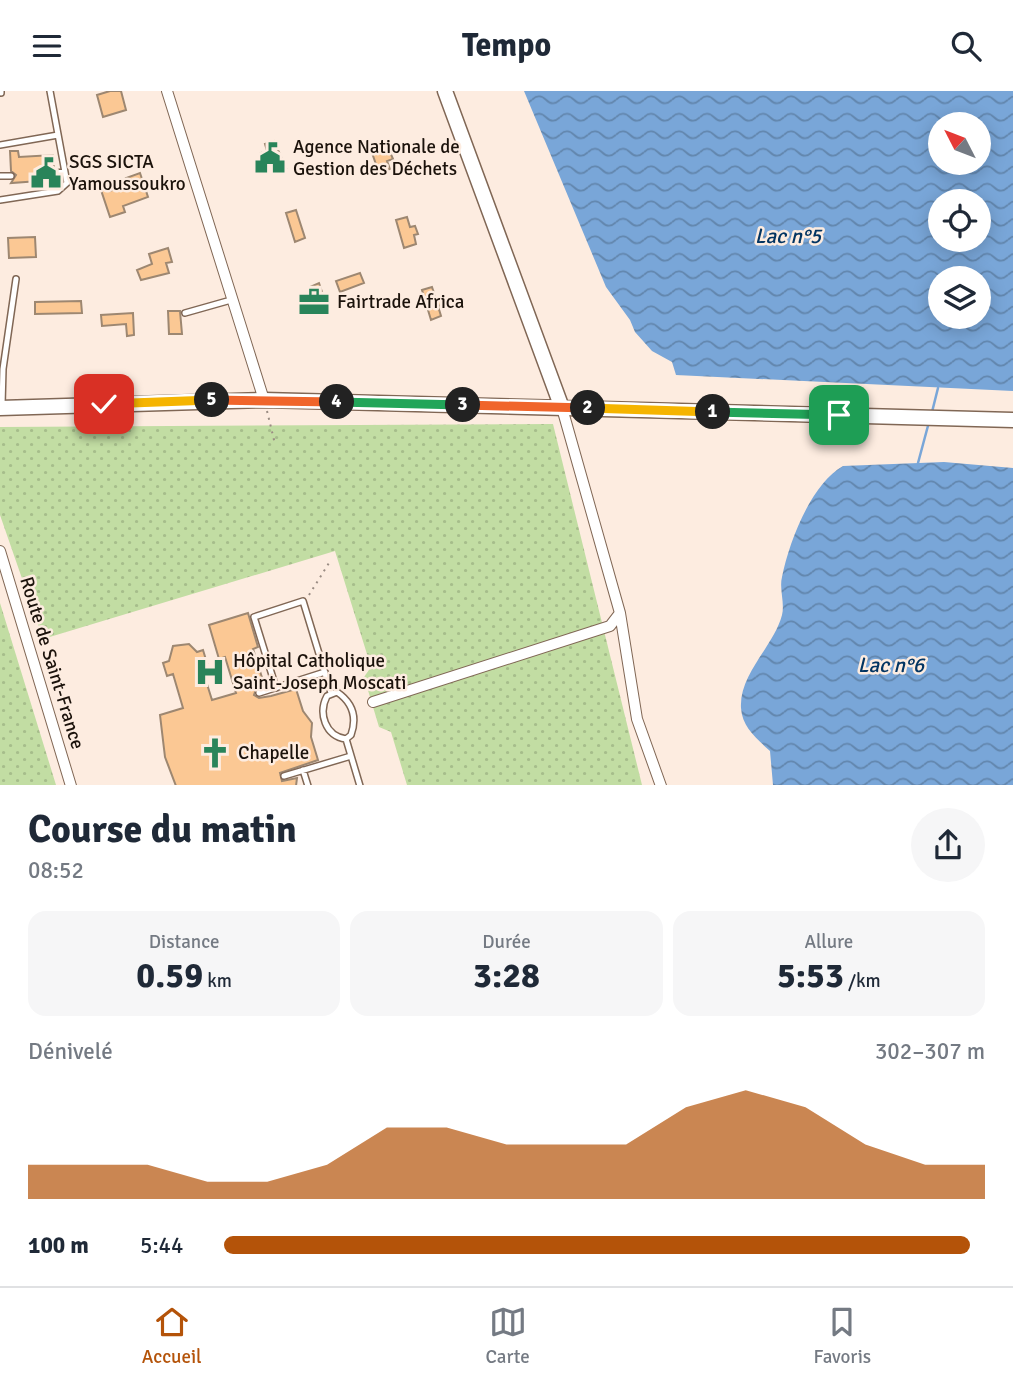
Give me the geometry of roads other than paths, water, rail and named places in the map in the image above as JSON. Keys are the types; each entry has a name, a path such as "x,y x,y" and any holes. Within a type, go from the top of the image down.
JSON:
{"main road":[{"path":"445,91 562,408"},
{"path":"1,407 264,400 1013,420"}],"street":[{"path":"167,91 230,300 264,400"},
{"path":"562,408 620,613 637,719 661,785"},
{"name":"Route de Saint-France","path":"0,551 71,785"},
{"path":"373,702 610,625 620,613"}],"lane":[{"path":"0,200 62,189 67,183 50,91"},
{"path":"0,145 58,135"},
{"path":"54,173 65,172"},
{"path":"0,176 11,176"},
{"path":"1,407 3,369 16,279"},
{"path":"185,313 230,300"},
{"path":"276,688 254,617 303,601 331,692"},
{"path":"259,693 325,672"},
{"path":"331,692 344,697 352,709 354,727 346,739"},
{"path":"331,692 323,703 324,719 333,734 346,739"},
{"path":"346,739 360,785"},
{"path":"284,776 351,755"},
{"path":"303,770 308,785"}],"water":[{"name":"Lac n°5","path":"524,91 1013,91 1013,391 676,375 672,362 652,351 635,332 630,320 606,287"},
{"name":"Lac n°6","path":"944,462 1013,468 1013,785 773,785 770,751 744,721 742,696 745,683 778,627 783,606 782,577 803,515 821,486 843,466"}],"waterway":[{"path":"932,412 938,388"},
{"path":"918,463 929,422"}],"place":[{"name":"Agence Nationale de Gestion des Déchets","path":"270,158"},
{"name":"SGS SICTA Yamoussoukro","path":"46,173"},
{"name":"Fairtrade Africa","path":"314,302"},
{"name":"Hôpital Catholique Saint-Joseph Moscati","path":"210,672"},
{"name":"Chapelle","path":"215,753"}]}
